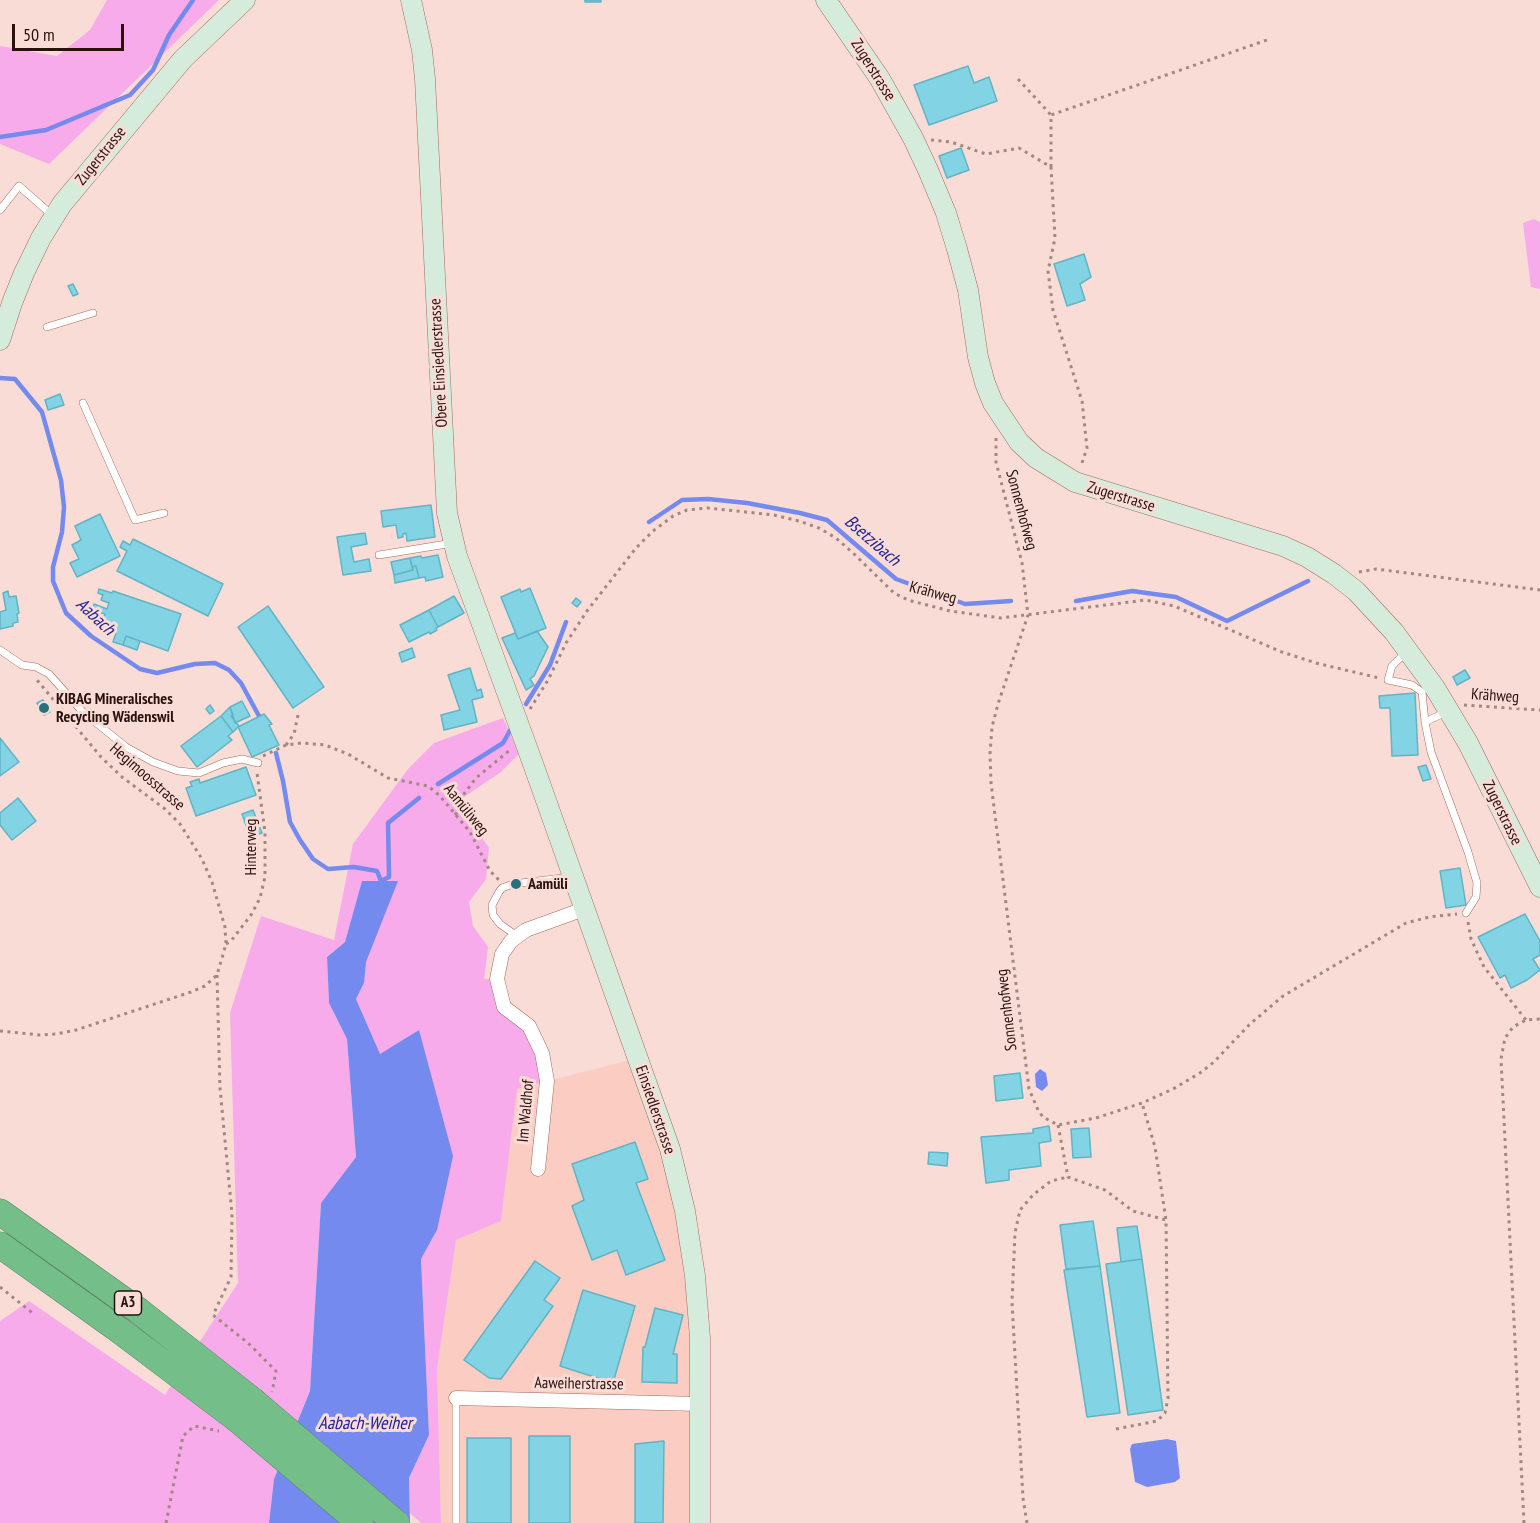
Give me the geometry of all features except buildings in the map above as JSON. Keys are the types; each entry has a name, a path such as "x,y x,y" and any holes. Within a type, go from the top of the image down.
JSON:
{"highway":[{"name":"A3","path":"0,1212 139,1311 247,1411 360,1523"},
{"name":"A3","path":"0,1245 136,1342 247,1411 396,1523"}],"main road":[{"name":"Zugerstrasse","path":"0,340 24,273 54,217 89,170 183,59 245,0"},
{"name":"Obere Einsiedlerstrasse","path":"411,0 422,50 447,513 453,543 518,721"},
{"name":"Zugerstrasse","path":"826,0 869,62 913,138 946,213 968,290 978,357 985,383 993,403 1019,441 1036,458 1075,482 1282,546 1307,557 1343,581 1376,611 1408,650 1449,710 1468,743 1540,887"},
{"name":"Einsiedlerstrasse","path":"518,721 670,1149 680,1190 695,1276 700,1338 699,1523"}],"street":[{"name":"Im Waldhof","path":"538,1169 547,1081 542,1053 529,1026 504,1007 497,980 502,954 511,941 526,930 584,909"},
{"name":"Aaweiherstrasse","path":"456,1398 700,1404"}],"lane":[{"path":"0,210 20,186 54,217"},
{"path":"47,327 93,313"},
{"path":"83,403 135,520 164,513"},
{"path":"379,555 453,543"},
{"path":"0,650 22,665 36,667 49,674 83,712 126,747 153,762 178,771 199,773 223,763 242,759 258,762"},
{"path":"1408,650 1392,666 1388,680 1412,685 1422,692 1431,752 1477,883 1474,904 1466,913"},
{"path":"1425,722 1449,710"},
{"path":"518,936 500,924 493,915 492,905 495,897 505,887 573,877"},
{"path":"456,1398 456,1523"}],"path":[{"path":"1051,114 1267,40"},
{"path":"1018,79 1051,114 1055,238 1048,271 1053,310 1082,401 1087,448 1075,482"},
{"path":"913,138 951,142 986,154 1019,148 1051,167"},
{"name":"Sonnenhofweg","path":"1005,423 996,431 996,462 1022,563 1028,615 1010,665 993,728 990,754 991,783 1029,1089 1043,1117 1058,1125"},
{"name":"Krähweg","path":"541,693 566,643 586,610 621,566 653,531 673,516 687,510 708,508 799,521 819,528 836,538 894,593 908,600 981,616 1001,618 1146,600 1174,606 1282,652 1316,663 1388,680"},
{"path":"1343,581 1350,574 1377,569 1540,590"},
{"name":"Hegimoosstrasse","path":"22,665 48,692 101,757 180,824 202,859 212,882 225,927 226,944 217,975 220,1088 232,1214 231,1277 213,1315 248,1343 276,1371 247,1411"},
{"name":"Krähweg","path":"1449,710 1458,705 1540,710"},
{"path":"286,745 294,734 298,715"},
{"path":"455,815 464,794 476,778 504,757 513,746 518,721"},
{"name":"Aamüliweg","path":"258,762 261,758 286,745 315,744 336,748 388,778 428,786 440,796 478,845 490,871 505,887"},
{"name":"Hinterweg","path":"226,944 231,941 251,915 260,898 265,877 265,832 257,775"},
{"path":"1068,1177 1058,1125 1096,1118 1142,1103 1173,1089 1214,1062 1249,1025 1283,996 1392,929 1416,920 1466,913 1472,939 1484,967 1526,1020"},
{"path":"0,1030 40,1035 76,1029 191,992 205,986 217,975"},
{"path":"1524,1523 1501,1059 1504,1038 1513,1027 1526,1020 1540,1019"},
{"path":"1116,1429 1162,1418 1167,1407 1166,1220 1155,1147 1142,1103"},
{"path":"1027,1523 1023,1498 1012,1302 1015,1233 1020,1210 1033,1195 1051,1181 1068,1177 1105,1190 1132,1211 1166,1220"},
{"path":"0,1287 35,1315"},
{"path":"166,1523 183,1436 194,1426 247,1411"}],"shaded area":[{"path":"107,0 219,0 49,164 0,144 0,46 57,56 90,30"},
{"path":"1534,219 1540,222 1540,289 1531,287 1523,223"},
{"path":"503,718 519,754 501,772 464,797 468,817 489,848 486,879 469,902 473,926 488,947 484,979 497,979 505,1009 529,1026 547,1081 517,1089 501,1221 456,1240 437,1369 441,1523 421,1523 410,1513 409,1478 429,1435 421,1259 437,1230 419,1030 380,1055 356,999 364,983 365,962 397,881 362,882 345,942 327,957 329,1003 347,1039 356,1157 321,1203 310,1391 274,1479 269,1523 0,1523 0,1321 29,1301 165,1395 238,1283 230,1013 261,916 334,940 353,844 408,769 434,743"},
{"path":"638,1058 685,1211 700,1523 441,1523 437,1369 456,1240 501,1221 517,1089"}],"water":[{"name":"Aabach-Weiher","path":"362,881 398,881 366,962 364,983 356,999 380,1054 419,1030 453,1156 437,1230 421,1259 429,1435 409,1478 410,1523 269,1523 274,1479 310,1391 321,1203 356,1157 347,1039 329,1003 327,957 345,942"},
{"path":"1040,1069 1046,1073 1048,1085 1042,1091 1036,1087 1035,1074"},
{"path":"1167,1439 1176,1441 1180,1478 1175,1482 1147,1487 1135,1482 1130,1449 1132,1444"}],"waterway":[{"path":"0,137 46,130 130,95 153,70 169,35 193,0"},
{"name":"Aabach","path":"0,378 15,379 42,412 61,480 64,507 62,532 53,567 53,581 66,613 91,636 140,669 157,673 195,664 215,663 229,670 241,683 259,716"},
{"name":"Bsetzibach","path":"649,522 682,500 708,499 747,503 800,513 827,520 896,579 965,604 1011,601"},
{"path":"1076,601 1132,591 1176,597 1227,621 1308,581"},
{"name":"Bsetzibach","path":"526,704 550,665 566,622"},
{"name":"Bsetzibach","path":"438,784 503,743 512,727"},
{"name":"Aabach","path":"276,753 290,822 313,859 328,869 354,867 377,871 381,881"},
{"name":"Bsetzibach","path":"381,881 389,877 388,823 419,798"}],"place":[{"name":"KIBAG Mineralisches Recycling Wädenswil","path":"44,708"},
{"name":"Aamüli","path":"516,884"}]}
